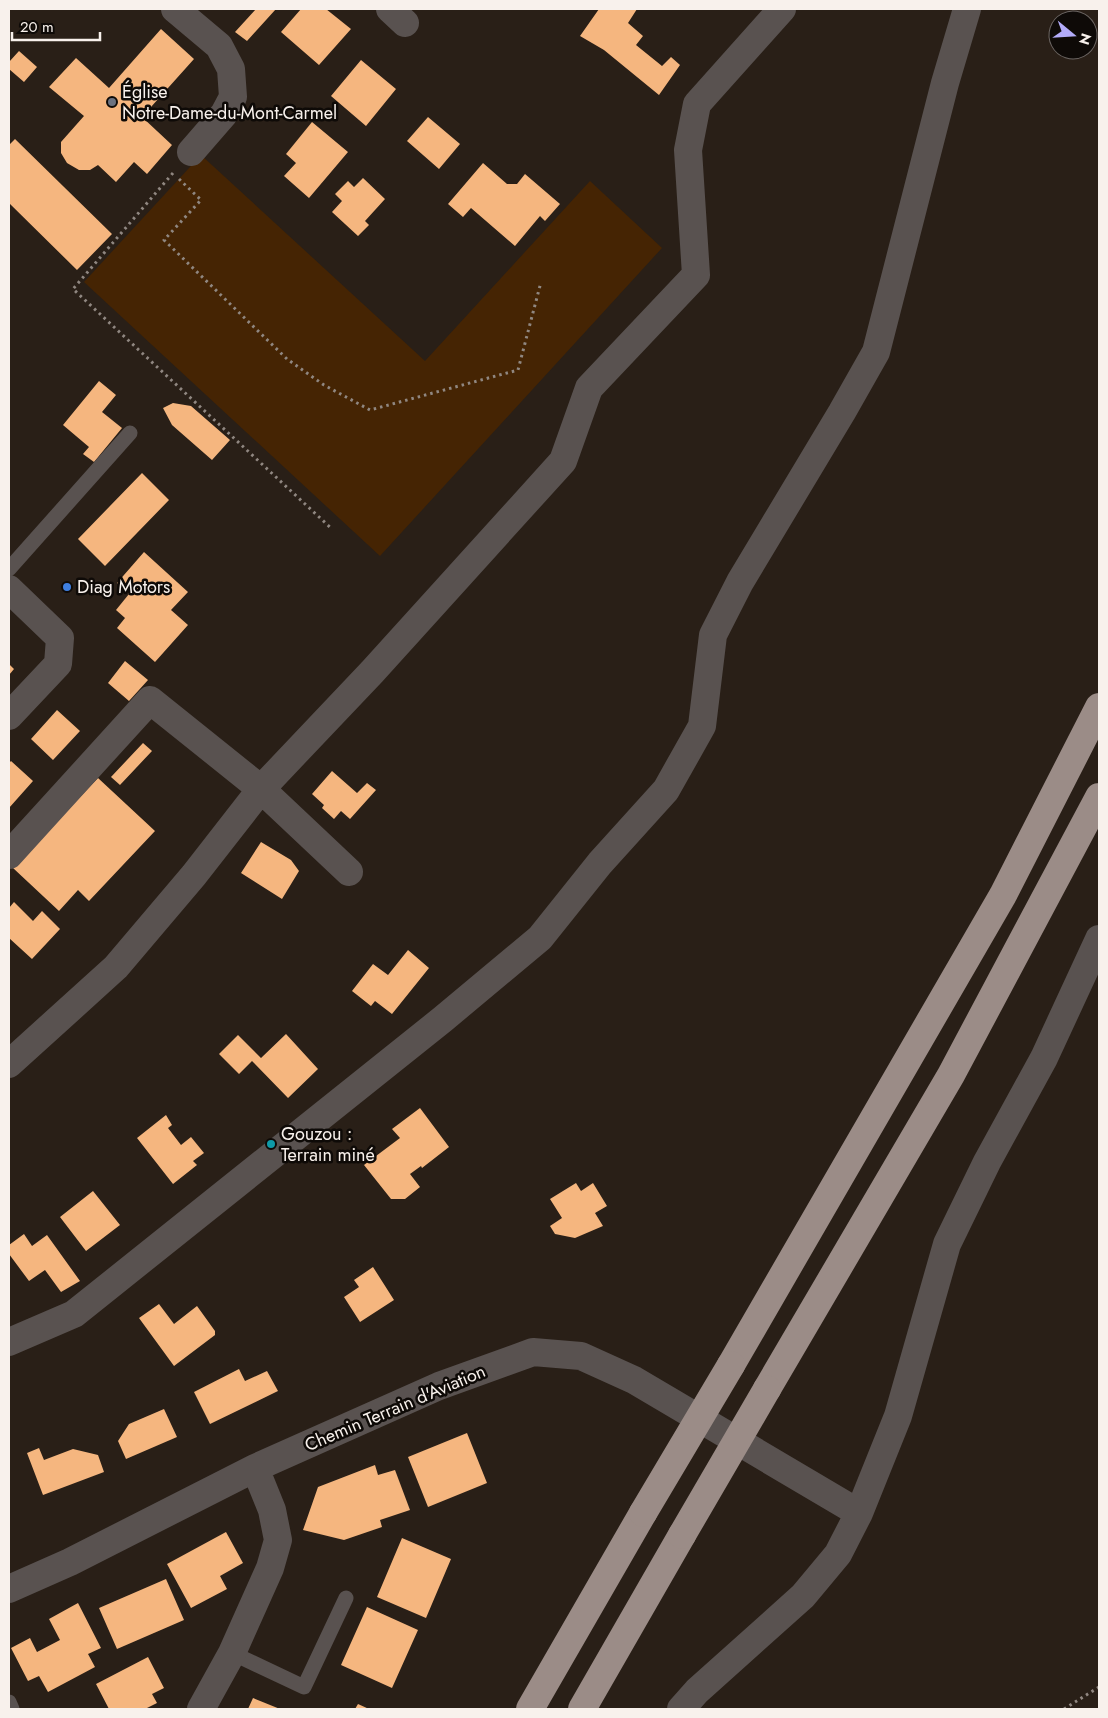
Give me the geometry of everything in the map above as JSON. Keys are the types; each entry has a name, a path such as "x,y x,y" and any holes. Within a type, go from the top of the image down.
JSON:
{"highway":[{"path":"530,1709 1003,895 1099,708"},
{"path":"582,1709 950,1075 1099,797"}],"street":[{"path":"176,9 219,46 231,69 233,97 224,114 191,152"},
{"path":"9,1064 116,966 194,875 262,790 563,462 589,388 696,275 688,150 697,104 782,9"},
{"path":"9,1342 74,1314 443,1019 540,938 600,863 666,790 702,726 713,635 740,582 876,352 943,92 967,9"},
{"path":"9,589 60,638 58,664 9,716"},
{"path":"9,855 150,700 262,790 349,872"},
{"path":"681,1709 697,1691 803,1596 838,1554 859,1513 898,1416 948,1244 988,1162 1044,1058 1099,939"},
{"name":"Chemin Terrain d'Aviation","path":"9,1590 70,1562 255,1468 439,1386 533,1352 581,1356 634,1380 859,1513"},
{"path":"201,1709 232,1653 270,1568 278,1540 272,1510 255,1468"}],"lane":[{"path":"9,570 130,433"},
{"path":"232,1653 304,1687 346,1598"},
{"path":"9,1702 12,1709"}],"path":[{"path":"191,152 73,289 332,528"},
{"path":"173,173 200,200 164,240 287,359 324,385 370,410 518,370 541,282"},
{"path":"1064,1709 1099,1687"}],"shaded area":[{"path":"201,155 425,361 590,181 662,248 380,556 84,282"}],"building":[{"path":"256,9 276,9 247,41 235,32"},
{"path":"301,9 326,9 351,29 319,65 281,32"},
{"path":"599,9 637,9 628,23 643,36 636,45 662,66 671,57 680,65 659,95 604,50 580,36"},
{"name":"Église Notre-Dame-du-Mont-Carmel","path":"161,29 194,59 142,117 172,145 147,174 134,162 116,182 98,165 90,170 79,170 67,163 61,153 61,142 84,116 49,87 76,58 109,88"},
{"path":"19,51 37,67 24,82 9,69 9,62"},
{"path":"361,60 396,89 366,126 331,96"},
{"path":"428,117 460,144 439,169 407,141"},
{"path":"312,122 348,152 309,198 284,176 296,163 286,154"},
{"path":"15,139 112,234 77,270 9,203 9,145"},
{"path":"483,163 507,184 517,184 525,174 560,204 545,221 540,216 515,246 471,208 463,217 448,204"},
{"path":"363,178 385,199 365,221 369,225 358,236 332,212 342,201 335,194 348,181 354,187"},
{"path":"99,381 116,395 102,412 122,428 94,462 83,454 89,447 63,425"},
{"path":"173,403 191,406 230,440 212,460 172,425 163,408"},
{"path":"142,473 169,500 105,566 78,539"},
{"path":"144,552 188,592 171,610 188,625 155,662 117,628 125,618 116,610 129,594 117,583"},
{"path":"125,661 148,680 129,701 108,683"},
{"path":"9,664 14,669 9,675"},
{"path":"57,710 80,731 53,760 31,739"},
{"path":"143,743 152,751 120,785 111,777"},
{"path":"11,761 33,781 9,808 9,763"},
{"path":"332,771 357,793 367,783 376,790 350,819 341,811 334,819 322,808 324,805 312,794"},
{"path":"98,778 155,831 89,901 78,890 59,911 13,868"},
{"path":"261,842 291,860 299,871 282,899 241,873"},
{"path":"14,902 33,921 42,911 60,929 32,959 9,938 9,908"},
{"path":"408,950 429,968 392,1014 375,1001 371,1006 352,991 373,964 388,975"},
{"path":"286,1034 318,1069 288,1098 252,1061 239,1074 219,1054 238,1035 261,1058"},
{"path":"420,1108 449,1147 422,1168 421,1166 410,1174 420,1187 405,1199 391,1199 364,1165 400,1138 392,1129"},
{"path":"166,1115 172,1125 168,1128 181,1145 191,1137 204,1153 193,1161 197,1165 173,1184 137,1138"},
{"path":"576,1183 581,1191 593,1183 607,1206 595,1213 603,1226 575,1238 555,1234 550,1226 562,1218 550,1199"},
{"path":"93,1191 120,1225 86,1251 60,1217"},
{"path":"24,1234 32,1246 47,1235 80,1281 61,1292 45,1270 29,1281 9,1254 9,1245"},
{"path":"373,1267 394,1300 360,1322 344,1297 359,1287 354,1280"},
{"path":"159,1304 174,1324 197,1306 215,1331 215,1335 174,1366 139,1318"},
{"path":"239,1369 245,1381 267,1371 278,1391 210,1424 194,1392"},
{"path":"164,1409 177,1437 126,1459 118,1441 129,1424"},
{"path":"467,1433 487,1483 428,1507 408,1457"},
{"path":"39,1448 44,1460 73,1449 98,1455 104,1472 43,1495 27,1453"},
{"path":"375,1465 378,1475 395,1470 410,1510 380,1520 382,1527 344,1540 303,1530 318,1487"},
{"path":"226,1532 243,1563 220,1576 227,1589 191,1608 167,1564"},
{"path":"402,1538 451,1559 426,1618 377,1597"},
{"path":"166,1579 184,1620 117,1649 99,1608"},
{"path":"78,1603 101,1648 88,1654 95,1667 48,1692 39,1676 28,1681 11,1648 30,1638 37,1652 60,1640 49,1619"},
{"path":"367,1607 418,1630 392,1688 341,1665"},
{"path":"148,1657 164,1688 152,1694 157,1703 145,1709 109,1709 96,1684"},
{"path":"253,1698 280,1709 248,1709"},
{"path":"358,1704 369,1709 355,1709"}],"place":[{"name":"Église Notre-Dame-du-Mont-Carmel","path":"112,102"},
{"name":"Diag Motors","path":"67,587"},
{"name":"Gouzou : Terrain miné","path":"271,1144"}]}
